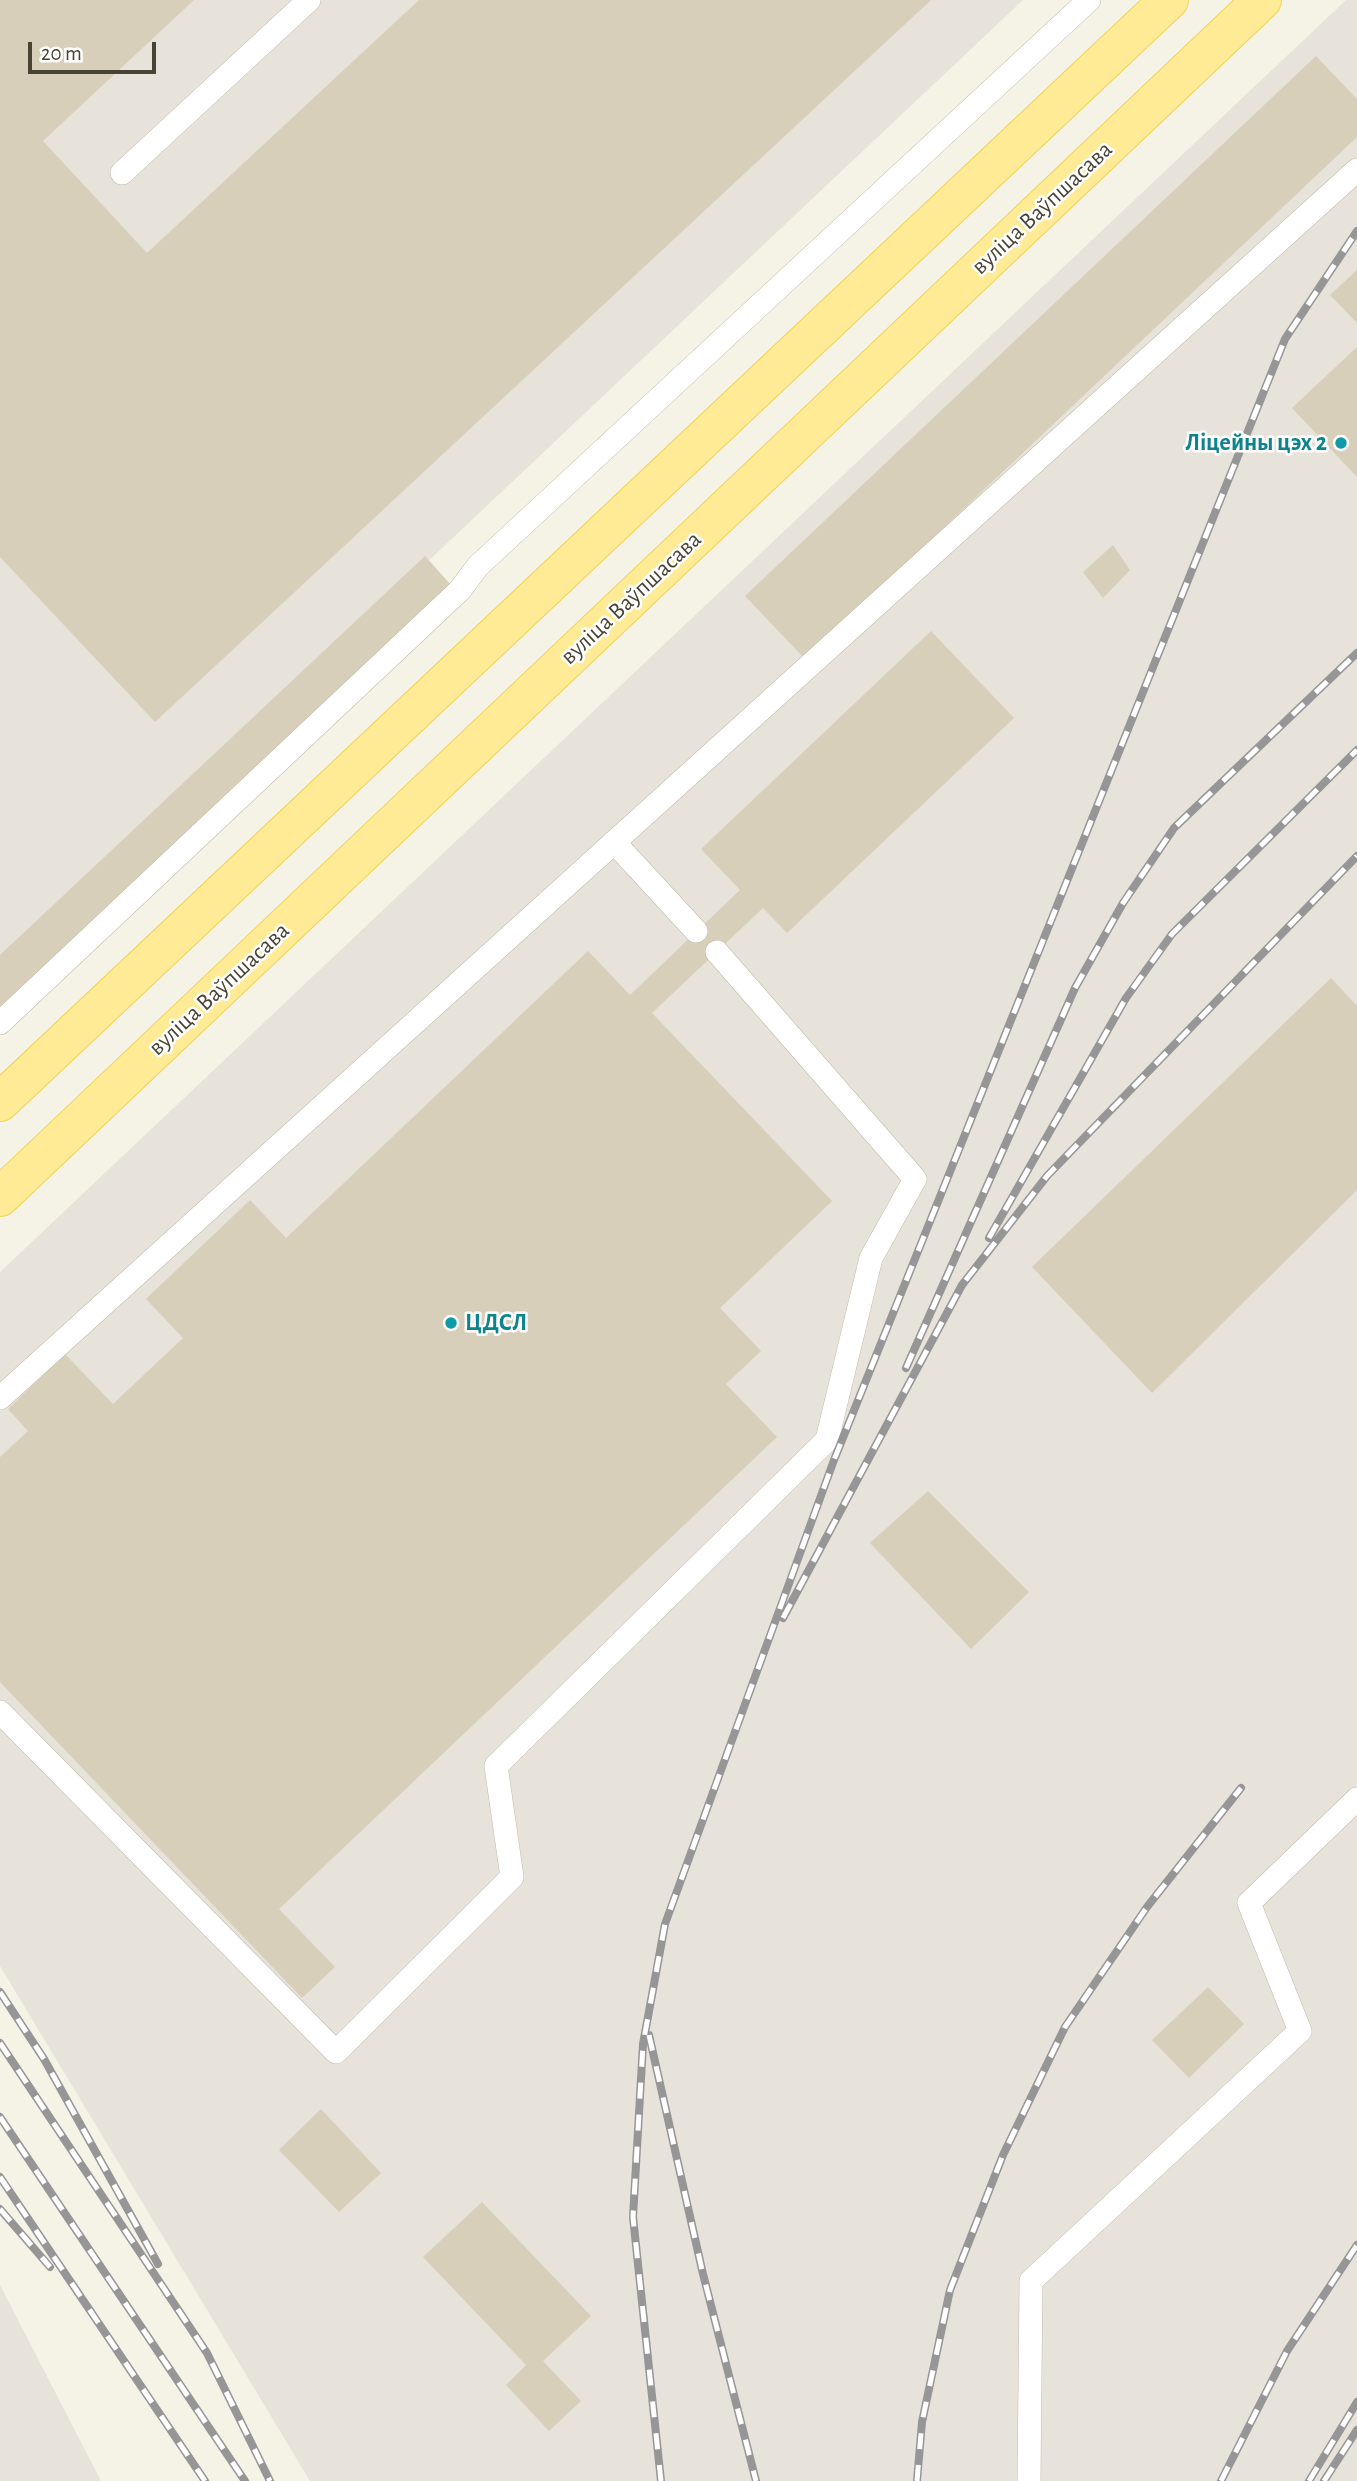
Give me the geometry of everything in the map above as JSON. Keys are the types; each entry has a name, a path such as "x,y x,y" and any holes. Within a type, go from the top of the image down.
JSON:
{"main road":[{"path":"0,1102 1169,0"},
{"name":"вуліца Ваўпшасава","path":"0,1197 1262,0"}],"lane":[{"path":"122,173 309,0"},
{"path":"0,1023 460,590 478,566 1089,0"},
{"path":"0,1398 1357,170"},
{"path":"614,842 696,932"},
{"path":"0,1712 336,2052 512,1877 496,1766 827,1440 871,1258 915,1179 717,951"},
{"path":"1029,2481 1031,2281 1300,2031 1249,1903 1357,1799"}],"shaded area":[{"path":"0,0 1023,0 0,965"},
{"path":"1346,0 1357,0 1357,2481 310,2481 0,1966 0,1272"},
{"path":"0,2285 101,2481 0,2481"}],"building":[{"path":"0,0 194,0 43,141 147,253 419,0 931,0 155,722 0,557"},
{"path":"1316,56 1357,99 1357,137 805,659 745,596"},
{"path":"1357,270 1357,323 1330,295"},
{"name":"Ліцейны цэх 2","path":"1357,347 1357,477 1292,408"},
{"path":"1113,545 1130,570 1103,598 1083,572"},
{"path":"425,556 451,585 0,1007 0,955"},
{"name":"ЦДСЛ","path":"931,631 1014,718 787,933 763,908 652,1013 832,1201 720,1308 761,1351 726,1384 777,1437 279,1909 335,1967 302,1998 0,1682 0,1457 28,1431 8,1409 65,1354 113,1404 183,1338 146,1299 250,1200 286,1238 588,951 630,995 740,890 701,849"},
{"path":"1331,978 1357,1006 1357,1190 1152,1393 1032,1267"},
{"path":"928,1491 1029,1592 971,1649 870,1543"},
{"path":"1208,1987 1244,2024 1189,2078 1152,2040"},
{"path":"321,2109 381,2173 339,2212 279,2150"},
{"path":"482,2202 591,2316 543,2361 581,2401 549,2431 506,2385 526,2365 423,2257"}],"railway":[{"path":"661,2481 633,2217 643,2044 665,1924 834,1460 1285,339 1357,231"},
{"path":"906,1368 1075,988 1123,903 1174,828 1357,653"},
{"path":"989,1238 1126,998 1172,934 1357,750"},
{"path":"783,1618 962,1285 1047,1176 1357,856"},
{"path":"917,2481 922,2422 950,2290 1003,2155 1065,2027 1147,1907 1241,1788"},
{"path":"0,1992 44,2059 158,2264"},
{"path":"649,2035 703,2274 756,2481"},
{"path":"0,2043 207,2353 270,2481"},
{"path":"0,2117 245,2481"},
{"path":"0,2177 205,2481"},
{"path":"0,2209 50,2267"},
{"path":"1221,2481 1287,2351 1357,2245"},
{"path":"1309,2481 1357,2402"},
{"path":"1324,2481 1357,2430"}],"place":[{"name":"Ліцейны цэх 2","path":"1341,443"},
{"name":"ЦДСЛ","path":"451,1323"}]}
